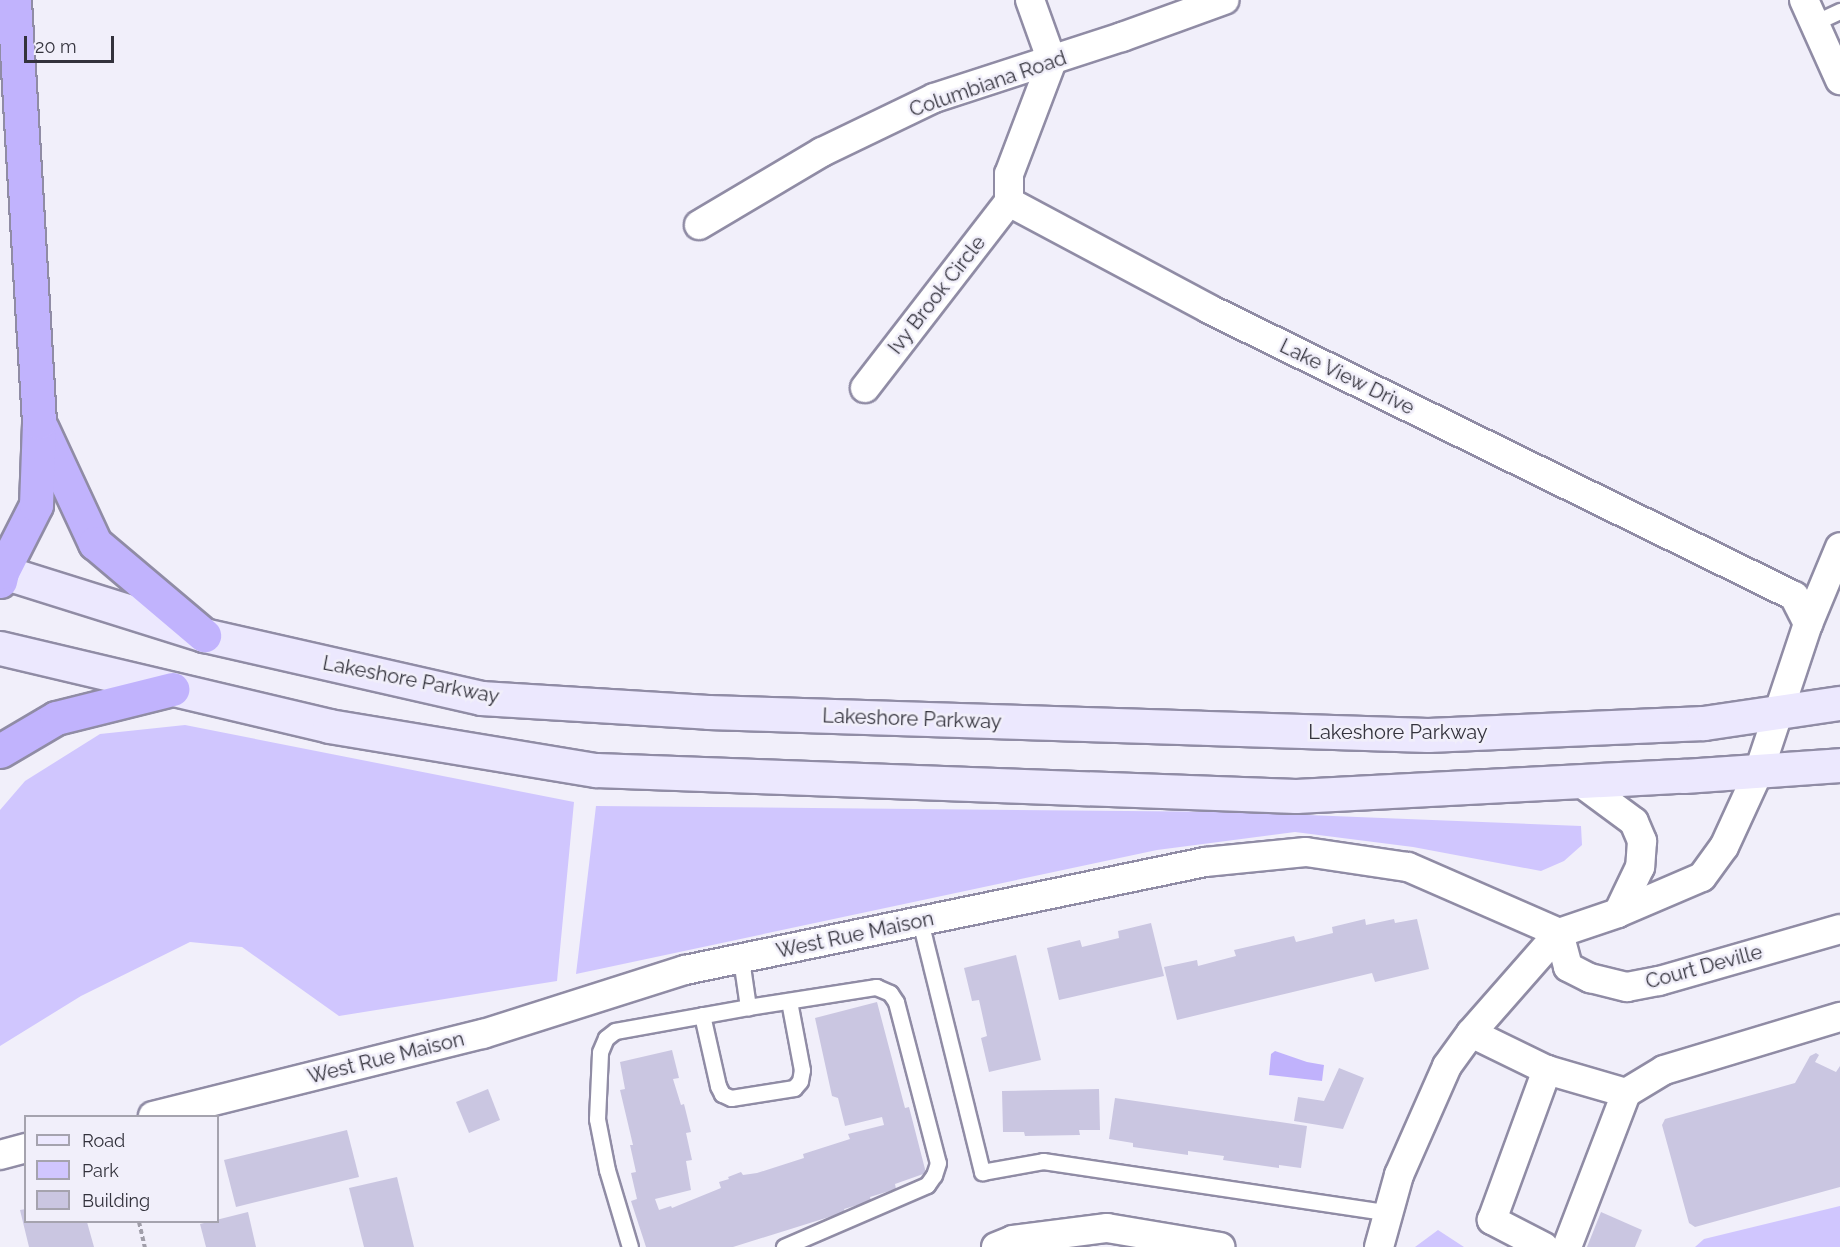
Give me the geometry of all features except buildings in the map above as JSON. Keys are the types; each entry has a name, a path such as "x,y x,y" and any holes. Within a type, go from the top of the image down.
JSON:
{"highway":[{"path":"1,575 36,504 39,422 14,0"},
{"path":"39,422 95,543 204,635"},
{"path":"0,751 56,718 172,689"}],"main road":[{"name":"Lakeshore Parkway","path":"1,575 204,635 481,698 708,712 1428,735 1704,723 1840,703"},
{"path":"0,648 329,726 596,770 1296,796 1580,782 1840,765"}],"street":[{"path":"1009,202 1009,174 1052,61 1030,0"},
{"name":"Columbiana Road","path":"699,225 822,152 934,99 1052,61 1224,0"},
{"path":"1809,11 1840,80"},
{"name":"Ivy Brook Circle","path":"865,388 1009,202"},
{"name":"Lake View Drive","path":"1009,202 1209,309 1794,596 1808,624"},
{"path":"1379,1247 1399,1175 1447,1066 1471,1033 1559,933 1618,913 1702,877 1724,847 1759,771 1808,624 1840,547"},
{"path":"1580,782 1634,822 1642,841 1640,867 1618,913"},
{"name":"West Rue Maison","path":"157,1115 483,1034 685,970 1205,862 1306,852 1408,867 1559,933"},
{"name":"Court Deville","path":"1559,933 1568,967 1590,978 1627,987 1659,981 1840,929"},
{"path":"1567,1247 1626,1093 1664,1070 1840,1017"},
{"path":"1471,1033 1547,1070 1626,1093"},
{"path":"1544,1247 1492,1220 1547,1070"},
{"path":"0,1155 24,1149"},
{"path":"996,1247 1013,1240 1107,1227 1220,1247"}],"lane":[{"path":"1809,11 1840,11"},
{"path":"920,921 982,1172 1043,1161 1389,1213"},
{"path":"741,959 748,1007"},
{"path":"630,1247 607,1170 597,1119 600,1052 606,1038 615,1031 876,987 890,993 896,1002 938,1163 927,1185 784,1247"},
{"path":"702,1015 718,1086 722,1094 731,1098 752,1095 794,1088 800,1082 802,1070 789,1001"}],"path":[{"path":"139,1223 145,1247"}],"green space":[{"path":"185,725 574,802 557,981 339,1016 242,947 190,942 81,996 0,1046 0,810 25,781 100,734"},
{"path":"596,806 1236,812 1581,826 1582,845 1564,861 1541,871 1413,847 1295,832 1157,850 576,974"},
{"path":"1840,1206 1840,1247 1695,1247 1704,1239"},
{"path":"1438,1230 1464,1247 1415,1247"}],"shaded area":[{"path":"1275,1051 1324,1065 1322,1081 1269,1075 1271,1054"}]}
